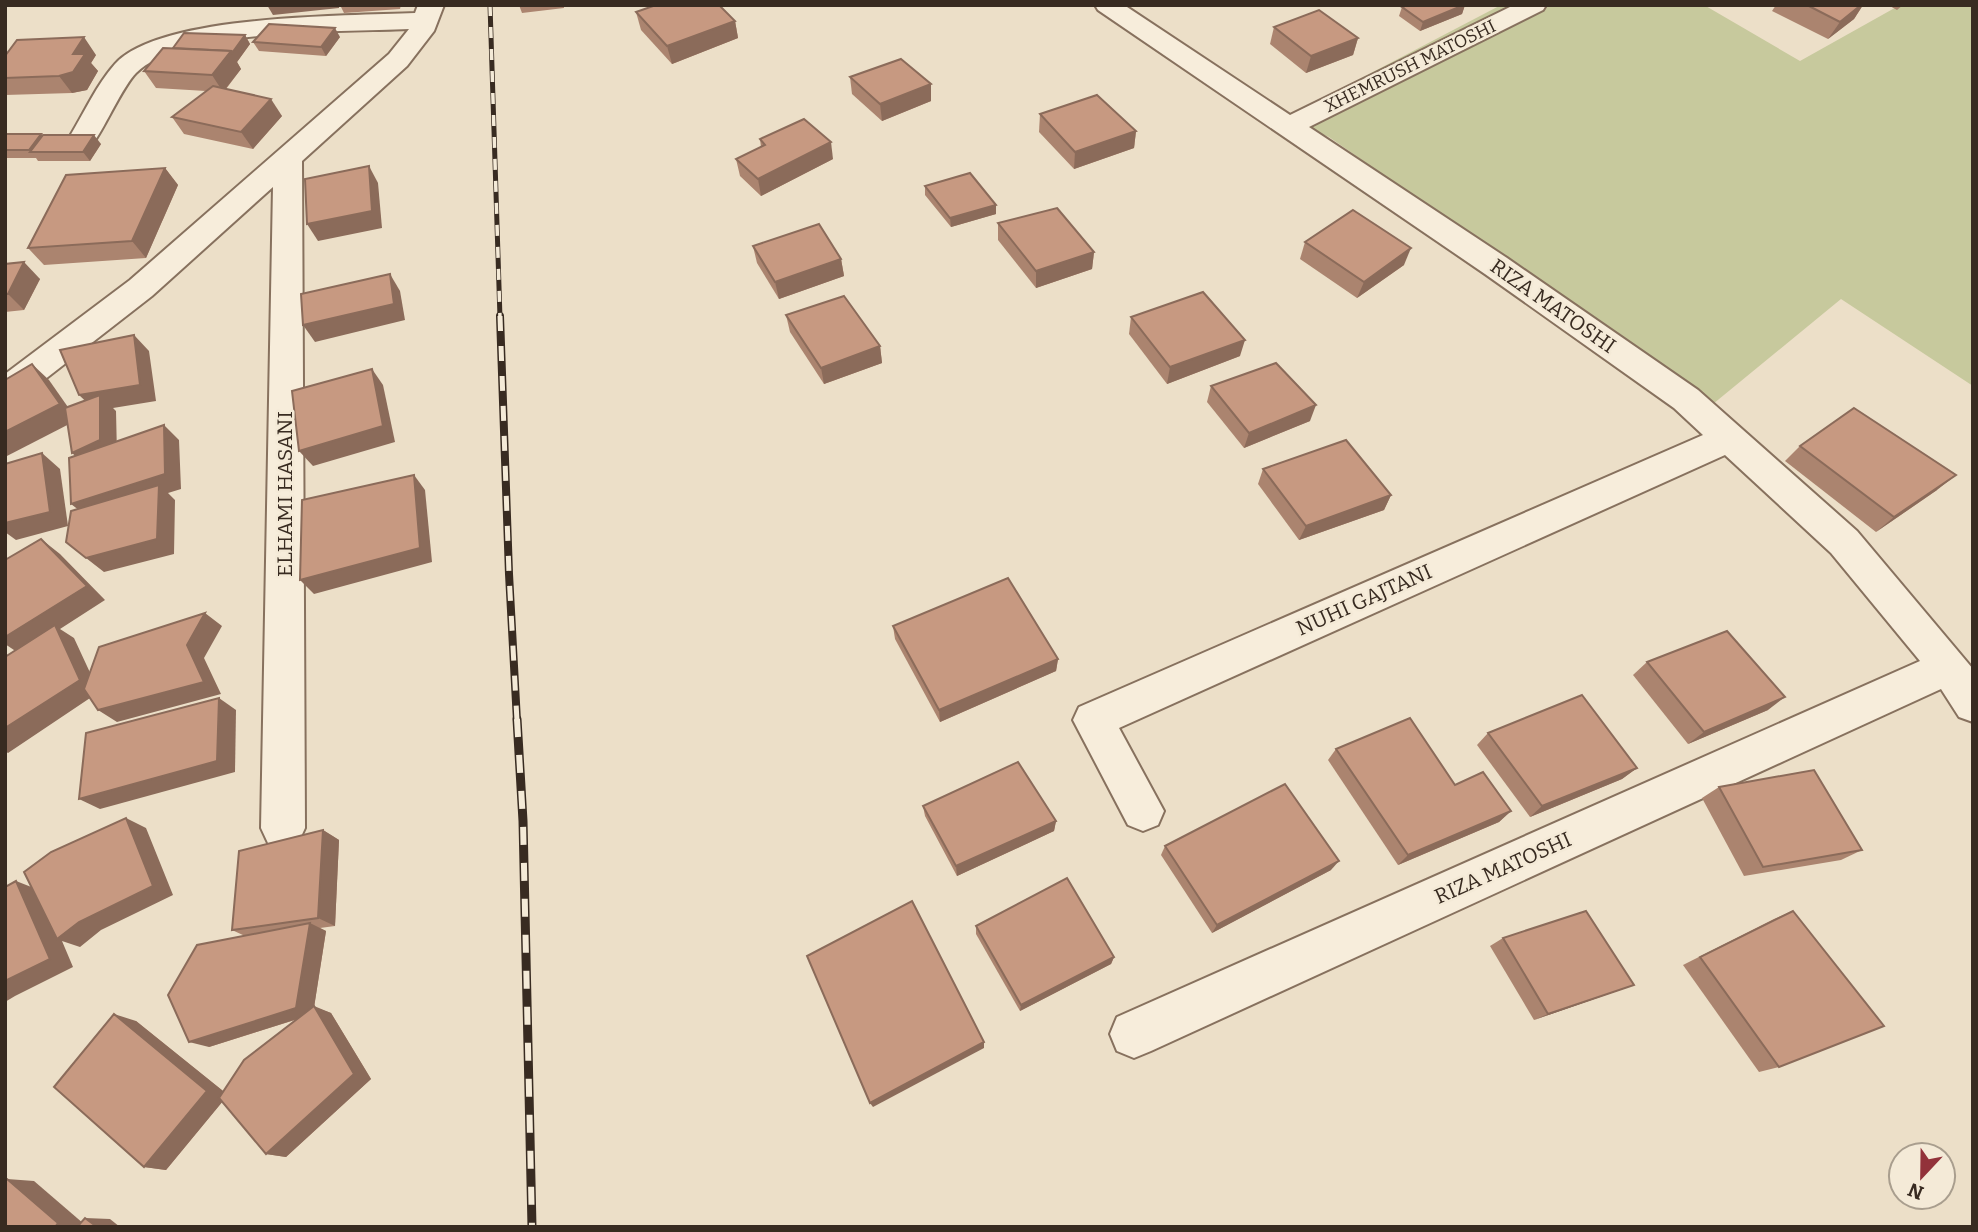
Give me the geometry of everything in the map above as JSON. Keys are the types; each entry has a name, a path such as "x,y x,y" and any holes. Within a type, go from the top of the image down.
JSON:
{"street":[{"name":"RIZA MATOSHI","path":"1107,5 1496,266 1686,399 1844,542 1948,667 1973,704"},
{"name":"XHEMRUSH MATOSHI","path":"1287,127 1534,5"},
{"path":"5,392 141,288 288,160 398,60 421,31 429,12 229,30 175,44 149,54 126,68 84,136"},
{"name":"ELHAMI HASANI","path":"283,828 288,160"},
{"name":"NUHI GAJTANI","path":"1143,811 1093,720 1730,438"},
{"name":"RIZA MATOSHI","path":"1135,1034 1948,667"}],"green space":[{"path":"1501,5 1704,5 1800,61 1900,5 1973,5 1973,386 1841,299 1713,404 1329,137 1285,118"}],"building":[{"path":"656,5 719,5 735,21 667,46 636,12"},
{"path":"1464,5 1423,22 1402,7"},
{"path":"1807,5 1861,5 1840,22"},
{"path":"1319,10 1358,38 1311,56 1274,27"},
{"path":"269,24 335,28 321,47 253,42"},
{"path":"184,33 245,35 232,53 173,48"},
{"path":"84,37 73,54 85,54 73,72 59,76 5,78 5,56 17,40"},
{"path":"163,48 231,51 212,75 144,71"},
{"path":"901,59 931,84 880,104 850,77"},
{"path":"213,86 271,99 241,132 172,117"},
{"path":"1097,95 1136,131 1075,152 1040,114"},
{"path":"804,119 831,142 758,179 736,159 765,145 760,139"},
{"path":"5,134 41,134 29,150 5,150"},
{"path":"43,135 94,135 83,152 30,152"},
{"path":"369,166 372,211 307,224 305,179"},
{"path":"165,168 132,241 28,248 66,175"},
{"path":"970,173 996,205 950,218 925,186"},
{"path":"1057,208 1094,252 1036,271 998,223"},
{"path":"1353,210 1411,248 1364,282 1305,242"},
{"path":"819,224 841,259 775,282 753,246"},
{"path":"24,262 8,294 5,294 5,264"},
{"path":"390,274 394,304 303,325 301,294"},
{"path":"1203,292 1245,340 1170,367 1131,317"},
{"path":"844,296 880,346 821,368 786,315"},
{"path":"134,335 140,385 79,395 60,350"},
{"path":"1276,363 1316,405 1249,433 1211,386"},
{"path":"32,364 60,404 5,432 5,380"},
{"path":"372,369 383,426 299,451 292,391"},
{"path":"100,395 100,440 72,453 65,408"},
{"path":"1854,408 1956,475 1894,517 1800,446"},
{"path":"164,425 165,474 71,504 69,458"},
{"path":"1346,440 1391,495 1306,526 1263,469"},
{"path":"42,453 50,512 5,523 5,464"},
{"path":"414,475 420,548 300,580 302,500"},
{"path":"159,485 157,539 86,558 66,542 71,511"},
{"path":"41,539 87,586 5,637 5,560"},
{"path":"1008,578 1058,659 939,710 893,626"},
{"path":"205,613 187,645 204,682 98,710 84,689 99,647"},
{"path":"55,625 80,680 5,728 5,657"},
{"path":"1727,631 1785,697 1704,732 1647,662"},
{"path":"1582,695 1637,768 1542,806 1488,733"},
{"path":"219,698 217,761 79,799 86,733"},
{"path":"1410,718 1455,785 1483,772 1511,811 1408,855 1336,749"},
{"path":"1018,762 1056,821 956,866 923,806"},
{"path":"1814,770 1862,850 1763,867 1719,787"},
{"path":"1285,784 1339,861 1217,925 1165,846"},
{"path":"126,818 153,886 79,922 57,939 24,872 51,852"},
{"path":"323,830 318,918 232,930 239,851"},
{"path":"1067,878 1114,957 1021,1005 976,926"},
{"path":"16,881 50,959 5,981 5,887"},
{"path":"912,901 984,1042 870,1103 807,956"},
{"path":"1586,911 1634,985 1548,1014 1503,938"},
{"path":"1793,911 1884,1026 1779,1067 1700,957"},
{"path":"310,923 296,1008 189,1042 168,995 197,945"},
{"path":"314,1006 354,1074 266,1154 219,1098 244,1060"},
{"path":"114,1014 207,1091 144,1167 54,1087"},
{"path":"7,1179 58,1223 55,1227 5,1227"},
{"path":"85,1218 97,1227 77,1227"}],"railway":[{"path":"490,5 500,318"},
{"path":"500,316 517,721"},
{"path":"517,719 523,821 532,1227"}]}
